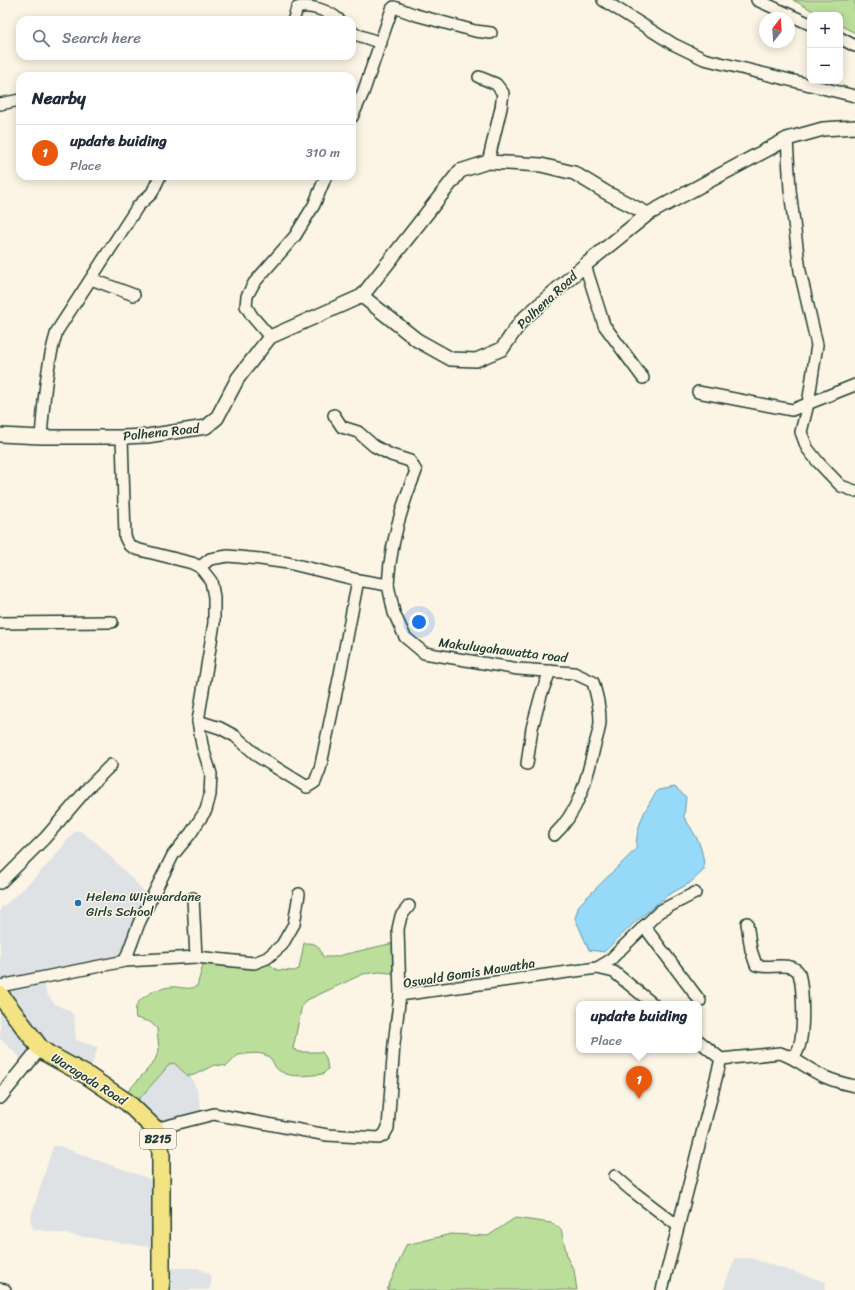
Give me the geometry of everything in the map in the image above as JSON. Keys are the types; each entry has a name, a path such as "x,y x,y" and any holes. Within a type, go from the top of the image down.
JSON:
{"main road":[{"name":"Waragoda Road","path":"0,995 40,1048 88,1076 128,1103 155,1129"},
{"name":"B215","path":"155,1129 161,1152 161,1290"}],"street":[{"path":"603,0 673,44 704,59 855,96"},
{"path":"757,0 807,23"},
{"path":"295,16 297,8 309,6 334,16"},
{"path":"356,108 394,7 475,32 491,32"},
{"path":"356,35 381,43"},
{"path":"843,40 855,46"},
{"path":"478,77 496,84 503,93 501,108 488,162"},
{"path":"0,104 16,101"},
{"name":"Polhena Road","path":"362,296 416,340 451,359 476,360 502,349 522,320 648,214 787,139 823,129 853,125"},
{"path":"787,139 790,190 800,271 817,345 808,404 801,432 807,448 818,462 841,486 855,492"},
{"name":"Polhena Road","path":"0,435 41,437 122,437 147,436 206,427 217,418 238,378 270,337 362,296 460,171 488,162 541,165 574,173 607,193 648,214"},
{"path":"41,437 50,353 57,331 138,206 152,193 158,180"},
{"path":"270,337 252,316 246,306 246,296 254,283 295,236 314,205 324,180"},
{"path":"585,266 604,325 643,378"},
{"path":"91,279 134,295"},
{"path":"698,392 792,410 855,385"},
{"name":"Makulugahawatta road","path":"334,415 342,427 358,432 374,446 391,455 410,461 416,471 400,514 390,558 388,585 394,612 405,637 424,653 518,668 574,673 593,682 599,702 600,723 588,778 570,818 554,835"},
{"path":"122,437 125,537 129,544 136,549 192,563 200,567 211,581 214,597 214,623 198,721 202,745 211,774 210,795 206,810 191,833 173,855 139,923 125,961"},
{"path":"200,567 210,560 228,556 260,558 288,563 358,580 388,585"},
{"path":"198,721 220,728 235,736 259,757 306,786 315,782 320,769 358,580"},
{"path":"0,623 112,622"},
{"path":"527,764 532,728 541,695 550,671"},
{"path":"0,883 46,838 88,788 111,765"},
{"name":"Oswald Gomis Mawatha","path":"155,1129 214,1114 327,1135 379,1138 384,1135 388,1128 394,1044 400,995 597,968 609,961 660,911 695,893"},
{"path":"0,986 125,961 196,958 254,963 267,958 282,945 294,924 299,894"},
{"path":"193,898 196,958"},
{"path":"400,995 398,929 401,916 409,906"},
{"path":"747,923 752,955 756,965 761,967 792,968 797,970 799,973 803,1012 800,1049 795,1055 788,1056"},
{"path":"644,926 700,1001"},
{"path":"597,968 614,972 649,1001"},
{"path":"702,1043 721,1059 780,1053 825,1077 855,1086"},
{"path":"0,1097 40,1048"},
{"path":"662,1290 721,1059"},
{"path":"615,1176 657,1211 678,1226"},
{"path":"0,1289 5,1290"}],"shaded area":[{"name":"Helena Wijewardane Girls School","path":"79,830 98,844 151,898 125,961 42,977 47,994 55,1004 70,1011 74,1016 76,1040 98,1047 88,1076 48,1054 27,1064 0,1039 0,909 20,892 50,862 74,832"},
{"path":"174,1063 188,1076 191,1076 197,1090 203,1117 155,1129 131,1105 138,1100 170,1064"},
{"path":"53,1146 59,1146 161,1183 161,1249 33,1229 30,1220"},
{"path":"735,1258 750,1258 826,1282 825,1290 723,1290"},
{"path":"161,1268 198,1268 210,1274 212,1279 209,1290 161,1290"}],"green space":[{"path":"793,0 855,0 855,33 843,27 843,12 815,12"},
{"path":"398,942 399,974 380,972 363,974 305,1001 302,1005 293,1049 300,1052 322,1052 326,1058 328,1069 323,1074 301,1076 290,1075 278,1070 271,1059 264,1054 246,1054 238,1055 227,1066 214,1065 194,1075 188,1076 174,1063 170,1064 138,1100 131,1105 122,1098 154,1062 159,1050 157,1028 150,1022 136,1018 135,1012 137,1004 142,998 155,990 169,987 190,988 197,986 205,958 263,960 277,970 294,971 299,969 304,943 315,944 323,957 333,957"},
{"path":"515,1218 551,1223 561,1229 568,1260 574,1270 577,1290 387,1290 406,1245 451,1234 488,1236"}],"water":[{"path":"675,787 686,797 684,817 696,836 701,848 704,870 690,883 668,895 634,923 604,952 589,950 575,918 579,905 636,849 636,841 642,818 658,790"}],"place":[{"name":"Helena Wijewardane Girls School","path":"78,903"},
{"name":"update buiding","path":"639,1099"}]}
